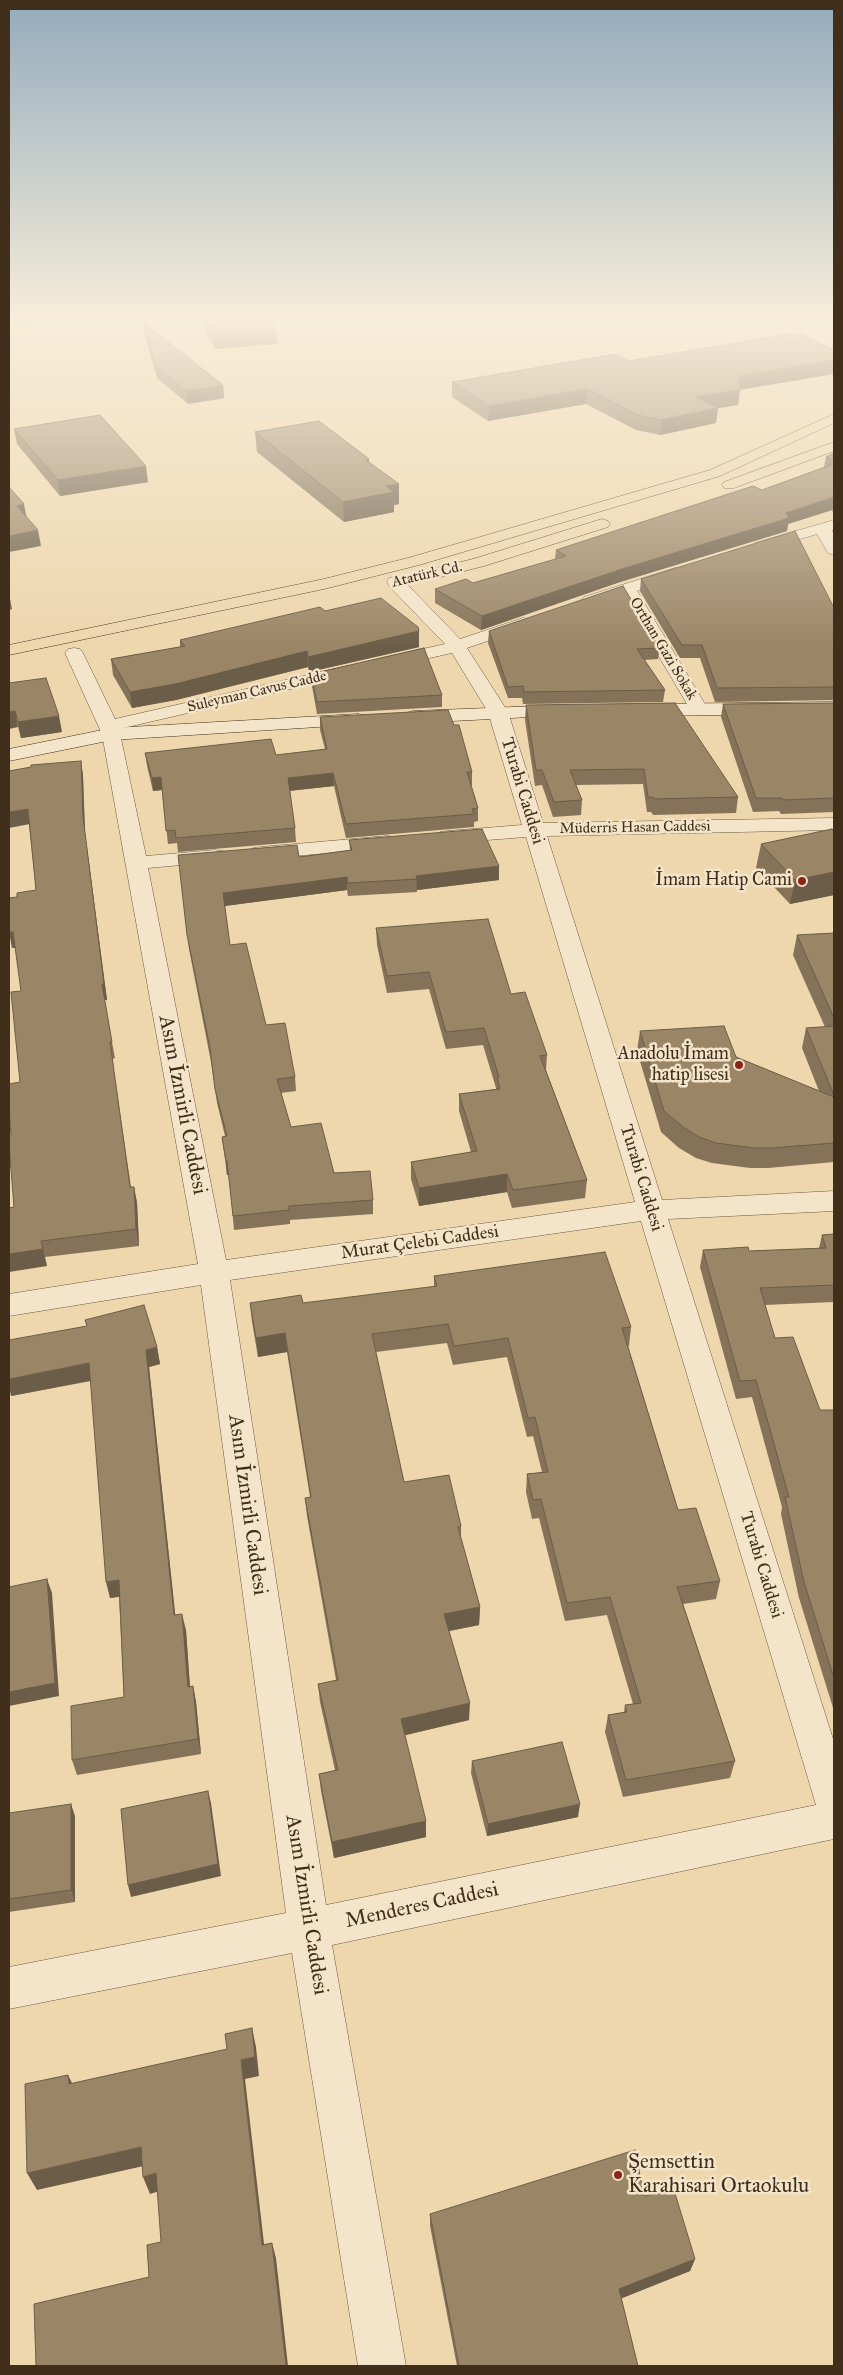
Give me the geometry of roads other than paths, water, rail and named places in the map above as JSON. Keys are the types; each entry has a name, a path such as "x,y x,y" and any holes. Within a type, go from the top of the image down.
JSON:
{"main road":[{"name":"Atatürk Cd.","path":"662,487 680,475 788,427"},
{"name":"Atatürk Cd.","path":"9,650 324,584 413,562 662,487 715,473 815,427"},
{"path":"698,493 834,430"},
{"path":"719,488 834,446"},
{"name":"Atatürk Cd.","path":"192,628 478,563 617,520"}],"street":[{"path":"748,550 828,526 834,550"},
{"path":"570,608 626,588 692,568"},
{"name":"Turabi Caddesi","path":"395,582 457,646 498,712 834,1802"},
{"name":"Orthan Gazi Sokak","path":"626,588 699,709"},
{"name":"Suleyman Cavus Cadde","path":"110,730 457,646 542,617"},
{"name":"Asım İzmirli Caddesi","path":"74,653 110,730 214,1272 309,1929 382,2366"},
{"path":"622,710 834,708"},
{"path":"399,718 498,712 584,711"},
{"path":"9,755 110,730 379,719"},
{"name":"Müderris Hasan Caddesi","path":"137,863 534,830 834,824"},
{"name":"Murat Çelebi Caddesi","path":"9,1304 214,1272 651,1210 834,1201"},
{"name":"Menderes Caddesi","path":"9,1988 309,1929 834,1820"}],"place":[{"name":"İmam Hatip Cami","path":"802,881"},
{"name":"Anadolu İmam hatip lisesi","path":"739,1065"},
{"name":"Şemsettin Karahisari Ortaokulu","path":"618,2175"}]}
